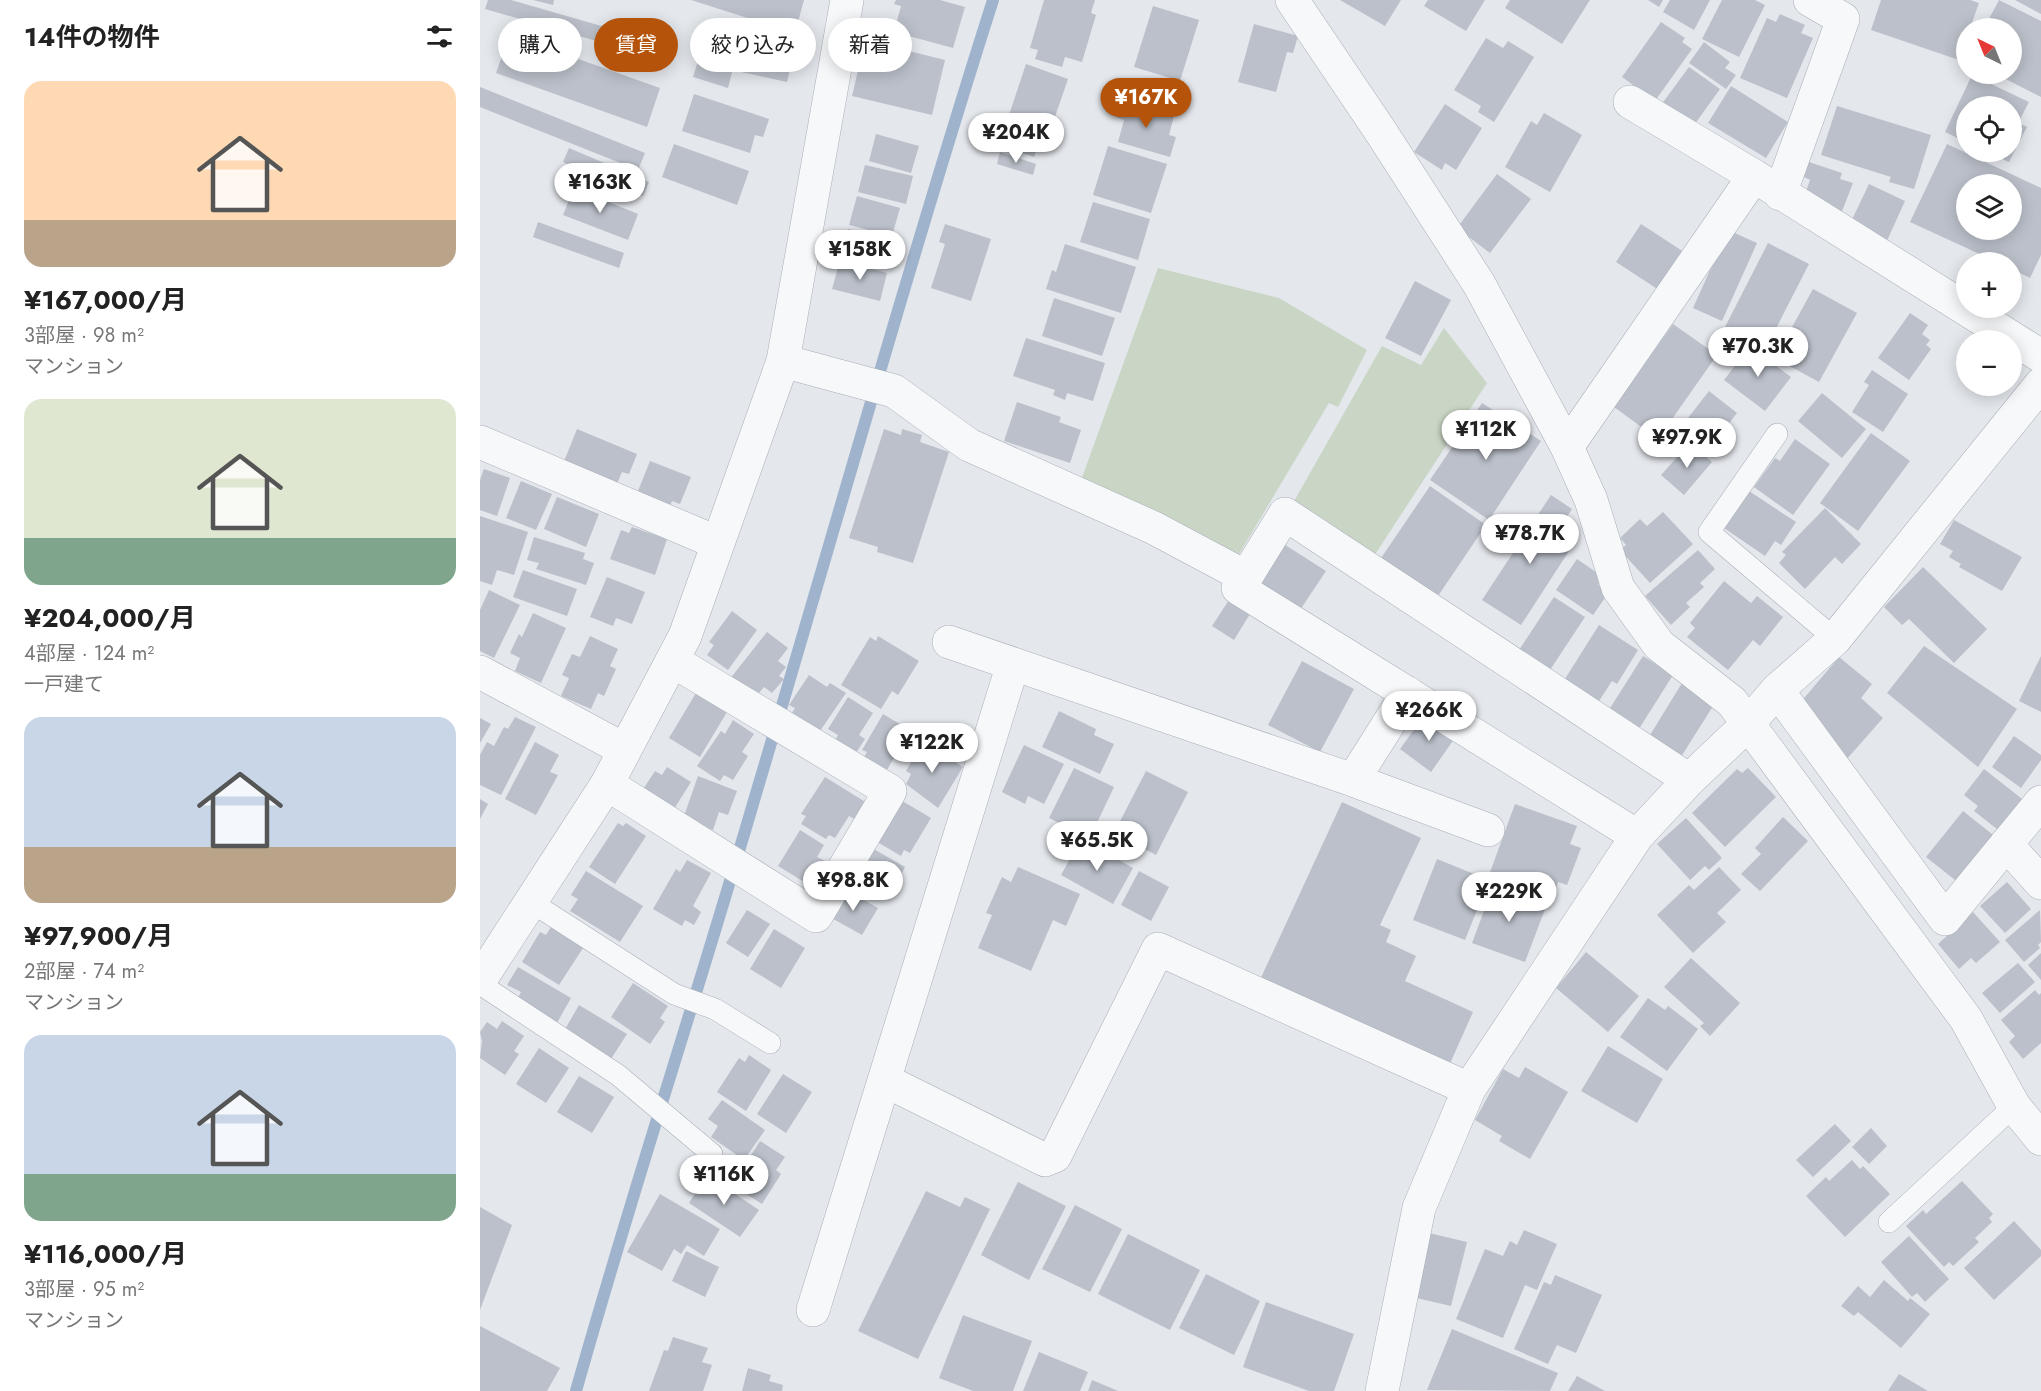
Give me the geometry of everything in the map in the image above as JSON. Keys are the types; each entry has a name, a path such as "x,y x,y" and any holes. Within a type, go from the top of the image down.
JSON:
{"street":[{"path":"480,982 607,784 685,636 783,361 847,0"},
{"path":"1292,0 1382,132 1479,284 1567,447 1591,500 1618,588 1659,645 1732,702 1966,1019 2014,1106 2041,1139"},
{"path":"1567,447 1767,185 1843,18 1810,0"},
{"path":"1630,102 2041,356"},
{"path":"783,361 894,391 969,444 1154,528 1246,578"},
{"path":"1382,1391 1419,1208 1469,1089 1637,836 1689,780 1747,725 1777,690 1835,639 2041,384"},
{"path":"480,442 718,543"},
{"path":"1637,836 1238,588 1285,514 1689,780"},
{"path":"949,642 1353,780 1488,830"},
{"path":"607,784 816,916 890,791 673,661"},
{"path":"813,1310 1013,664"},
{"path":"480,672 625,750"},
{"path":"1777,690 1946,919 2041,802"},
{"path":"1353,780 1408,693"},
{"path":"2006,844 2041,883"},
{"path":"884,1080 1045,1160 1055,1156 1158,949 1469,1089"}],"lane":[{"path":"1777,434 1709,532 1835,639"},
{"path":"531,902 674,994 716,1009 770,1043"},
{"path":"480,982 618,1075 712,1154"},
{"path":"1889,1222 2014,1106"}],"green space":[{"path":"1158,268 1279,298 1367,350 1338,407 1329,403 1235,561 1080,483"},
{"path":"1444,328 1487,383 1374,556 1293,503 1382,346 1421,365"}],"building":[{"path":"488,0 511,0 574,18 516,18 485,9"},
{"path":"533,0 554,0 553,5"},
{"path":"691,0 804,0 799,18 748,18"},
{"path":"896,0 940,0 965,7 953,48 912,37 912,18 898,18 901,6 894,4"},
{"path":"1044,0 1095,0 1091,13 1096,15 1082,62 1065,57 1062,67 1035,59 1038,50 1030,48"},
{"path":"1340,0 1401,0 1385,26"},
{"path":"1428,0 1485,0 1466,31 1424,6"},
{"path":"1510,0 1590,0 1562,44 1505,8"},
{"path":"1648,0 1663,0 1659,7"},
{"path":"1670,0 1710,0 1694,30 1663,12"},
{"path":"1722,0 1755,0 1765,5 1739,57 1702,39"},
{"path":"1881,0 1970,0 1979,3 1974,18 1956,18 1956,59 1871,30"},
{"path":"1999,0 2041,21 2041,97 2016,84 2022,84 2022,18 1989,18"},
{"path":"2015,0 2041,0 2041,14"},
{"path":"1153,6 1199,20 1180,81 1134,67"},
{"path":"1780,14 1805,25 1801,33 1813,38 1787,98 1740,78 1767,18 1776,22"},
{"path":"582,20 594,24 594,40 582,37"},
{"path":"1661,22 1685,38 1682,42 1692,49 1655,101 1622,77"},
{"path":"1254,24 1298,36 1293,53 1287,52 1276,92 1238,82"},
{"path":"1486,38 1503,48 1508,41 1534,57 1494,122 1478,112 1481,106 1454,90"},
{"path":"1704,42 1730,62 1725,68 1736,75 1726,89 1689,63"},
{"path":"912,52 945,60 932,115 852,96 858,72 912,72"},
{"path":"582,60 594,65 594,72 615,72 660,88 647,127 496,73 498,67 498,72 582,72"},
{"path":"1026,64 1068,79 1046,143 1040,140 1034,157 999,145"},
{"path":"1689,67 1720,89 1692,128 1661,105"},
{"path":"695,72 732,72 728,88 693,77"},
{"path":"742,72 789,72 787,82"},
{"path":"1968,84 1991,84 2016,96 1962,96"},
{"path":"1731,86 1788,122 1766,158 1708,123"},
{"path":"480,87 645,153 638,170 480,107"},
{"path":"694,94 769,119 763,137 755,135 750,153 682,131"},
{"path":"2022,99 2029,102 2022,115"},
{"path":"1121,101 1174,116 1169,135 1176,137 1170,157 1118,142 1124,120 1116,117"},
{"path":"1445,104 1482,128 1456,170 1445,163 1442,170 1414,152"},
{"path":"1837,106 1931,135 1914,189 1889,182 1891,177 1821,155"},
{"path":"1956,109 1956,137 1945,132"},
{"path":"1544,113 1582,135 1550,192 1505,167 1531,121 1537,125"},
{"path":"2022,125 2027,127 2022,137"},
{"path":"876,134 919,146 911,173 869,161"},
{"path":"674,144 749,171 737,205 662,177"},
{"path":"1947,144 1956,148 1956,162 1985,162 2011,174 1956,174 1956,240 2022,240 2022,179 2041,188 2041,255 2030,278 2022,274 2022,252 1975,252 1910,222"},
{"path":"1108,146 1167,164 1151,213 1093,195"},
{"path":"569,148 649,182 643,196 563,162"},
{"path":"1000,152 1036,164 1033,175 997,164"},
{"path":"1809,162 1842,173 1840,179 1853,183 1839,219 1804,197 1810,180 1804,177"},
{"path":"865,165 913,176 906,204 858,192"},
{"path":"1497,174 1531,199 1490,253 1457,228"},
{"path":"1869,184 1905,201 1885,245 1848,228"},
{"path":"574,188 638,214 628,240 563,215"},
{"path":"857,196 900,208 892,236 849,225"},
{"path":"1093,202 1150,219 1138,260 1080,242"},
{"path":"538,222 624,253 619,268 533,237"},
{"path":"945,224 991,239 971,301 931,288 945,244 939,242"},
{"path":"1641,224 1687,254 1662,292 1616,262"},
{"path":"848,229 897,241 890,269 841,257"},
{"path":"1728,230 1757,243 1722,321 1693,308"},
{"path":"1768,243 1809,264 1766,348 1725,327"},
{"path":"1065,244 1136,267 1121,313 1046,289 1052,270 1056,272"},
{"path":"840,260 887,273 880,301 832,289"},
{"path":"1415,281 1451,300 1421,356 1385,338"},
{"path":"1813,289 1857,313 1819,382 1775,358"},
{"path":"1054,298 1115,318 1102,356 1042,336"},
{"path":"1910,313 1928,325 1922,334 1930,340 1926,345 1931,349 1909,380 1878,358"},
{"path":"1673,324 1717,355 1658,439 1614,407"},
{"path":"1026,338 1105,363 1093,401 1067,393 1065,400 1053,395 1055,390 1013,376"},
{"path":"1750,346 1791,377 1765,411 1724,380"},
{"path":"1872,370 1908,394 1883,432 1852,412 1869,385 1864,382"},
{"path":"1709,391 1737,413 1709,449 1681,427"},
{"path":"1822,393 1866,429 1842,458 1798,421"},
{"path":"1017,402 1061,417 1059,422 1081,430 1070,463 1004,441"},
{"path":"1482,403 1541,441 1489,520 1430,480"},
{"path":"577,429 637,454 629,474 622,472 616,486 563,464"},
{"path":"884,429 901,435 902,429 922,435 920,442 949,452 913,563 877,552 878,547 849,538"},
{"path":"1871,433 1910,461 1858,531 1820,503"},
{"path":"1795,439 1830,464 1793,515 1754,487 1775,458 1780,461"},
{"path":"1690,443 1712,462 1684,495 1661,475"},
{"path":"650,461 691,477 680,504 672,501 669,509 636,496"},
{"path":"484,469 510,478 497,516 480,510 480,480"},
{"path":"521,481 552,494 536,530 506,518"},
{"path":"1430,486 1486,525 1436,599 1379,561"},
{"path":"1749,491 1796,522 1781,545 1775,541 1765,556 1724,528"},
{"path":"1551,495 1572,509 1552,540 1569,551 1521,625 1482,600"},
{"path":"557,497 599,514 586,547 544,529"},
{"path":"1825,508 1861,544 1842,564 1835,557 1805,589 1779,563 1786,555 1782,552"},
{"path":"1663,512 1693,544 1650,583 1620,550 1626,545 1620,538 1640,519 1647,526"},
{"path":"480,516 528,532 514,575 497,570 492,585 480,581"},
{"path":"1954,520 2022,557 2002,591 1959,567 1961,564 1949,557 1953,551 1940,544"},
{"path":"632,527 667,539 655,575 610,559 621,530 629,533"},
{"path":"534,537 585,553 583,559 594,563 586,585 536,569 539,563 527,560"},
{"path":"1279,541 1326,571 1296,616 1256,590"},
{"path":"1698,550 1715,569 1700,583 1704,587 1686,603 1690,607 1671,625 1645,596"},
{"path":"1577,559 1603,577 1598,585 1609,592 1593,615 1556,590"},
{"path":"1923,567 1987,629 1954,663 1909,619 1902,625 1884,607"},
{"path":"523,570 577,589 567,616 513,597"},
{"path":"607,577 645,592 632,624 616,618 613,626 590,617"},
{"path":"1724,581 1751,603 1757,596 1783,617 1760,646 1753,640 1728,670 1687,637 1695,628 1690,623"},
{"path":"489,590 520,605 494,658 480,651 480,610"},
{"path":"1554,597 1585,617 1548,673 1517,653"},
{"path":"1229,600 1250,614 1234,640 1212,626"},
{"path":"732,611 757,630 728,670 707,655 714,645 709,642"},
{"path":"533,613 566,628 541,683 515,671 520,658 510,653 519,634 522,637"},
{"path":"1599,625 1638,650 1617,684 1612,681 1597,704 1563,682"},
{"path":"767,632 788,648 778,661 786,667 779,676 784,679 772,693 764,687 754,699 729,680"},
{"path":"590,636 618,649 610,666 616,669 604,696 598,693 591,709 561,696 569,678 562,675 572,654 580,657"},
{"path":"878,636 919,661 898,695 892,691 881,709 841,685 870,637 876,641"},
{"path":"1924,646 2017,709 1978,767 1887,693"},
{"path":"1643,656 1673,675 1637,732 1607,713"},
{"path":"2041,656 2041,712 2019,701"},
{"path":"1839,657 1872,684 1861,698 1883,718 1846,760 1799,704"},
{"path":"1302,661 1354,689 1320,752 1268,725"},
{"path":"809,675 827,687 830,683 846,693 818,734 790,716 795,708 789,705"},
{"path":"1682,683 1715,703 1679,760 1647,740"},
{"path":"696,693 727,712 700,757 669,738"},
{"path":"848,697 873,713 859,735 865,739 852,759 832,746 838,735 828,729"},
{"path":"1059,711 1096,729 1094,735 1114,744 1100,774 1042,747"},
{"path":"1426,713 1457,735 1431,772 1400,749"},
{"path":"883,714 918,735 903,760 895,756 883,777 860,764 867,752 862,750"},
{"path":"515,717 536,727 501,795 480,785 480,755 487,742 494,746 504,727 508,729"},
{"path":"480,718 491,724 480,743"},
{"path":"733,720 754,734 742,752 748,756 733,780 724,775 720,781 697,766 721,731 725,734"},
{"path":"2014,736 2041,755 2041,760 2021,788 1992,767"},
{"path":"535,742 559,755 550,772 558,775 536,815 505,799"},
{"path":"923,742 963,767 938,808 906,784 911,774 906,771"},
{"path":"1024,745 1064,764 1044,804 1028,796 1025,804 1002,792"},
{"path":"667,767 691,782 669,817 638,797 655,771 662,775"},
{"path":"1074,768 1114,787 1094,829 1082,823 1078,832 1049,818"},
{"path":"1748,768 1776,797 1725,847 1692,813 1737,769 1742,773"},
{"path":"1984,769 2026,802 2002,833 1974,811 1978,806 1964,795"},
{"path":"1146,771 1188,792 1156,855 1114,833"},
{"path":"698,776 737,791 728,815 719,812 713,830 683,819"},
{"path":"825,777 867,803 856,820 849,816 835,838 829,835 826,839 801,824 806,816 801,814"},
{"path":"480,799 488,804 480,819"},
{"path":"899,799 931,818 910,853 904,850 901,856 874,840"},
{"path":"1342,802 1421,838 1380,925 1391,930 1386,942 1416,956 1405,981 1473,1012 1448,1068 1259,982"},
{"path":"1515,804 1577,826 1570,844 1581,848 1567,885 1558,882 1552,898 1489,875"},
{"path":"1963,811 1997,838 1960,884 1926,857"},
{"path":"1783,817 1808,841 1760,891 1741,874 1761,854 1755,848"},
{"path":"1686,818 1722,858 1709,870 1705,866 1690,880 1657,844"},
{"path":"618,823 623,826 626,823 646,836 615,884 589,867"},
{"path":"800,830 824,845 817,857 829,863 814,888 778,866"},
{"path":"1081,839 1133,868 1113,904 1061,875"},
{"path":"872,848 905,867 894,888 887,884 880,898 852,883"},
{"path":"1437,859 1489,880 1465,940 1413,920"},
{"path":"687,860 711,873 693,906 701,912 694,925 685,920 682,926 653,909 676,869 680,872"},
{"path":"1018,867 1080,894 1066,926 1053,920 1031,971 978,948 992,915 986,913 1002,877 1011,882"},
{"path":"1719,867 1741,890 1717,913 1726,922 1693,953 1657,915 1689,885 1694,890"},
{"path":"586,871 643,906 620,942 570,911 578,899 571,895"},
{"path":"1139,871 1169,887 1151,921 1121,905"},
{"path":"2007,882 2031,909 2005,933 1980,906"},
{"path":"1494,884 1547,904 1525,962 1472,943"},
{"path":"844,889 878,908 862,935 828,916"},
{"path":"747,910 770,924 748,957 726,943"},
{"path":"2040,910 2041,942 2038,945 2040,948 2024,962 2005,940"},
{"path":"1973,912 2000,942 1976,963 1971,958 1959,969 1938,944"},
{"path":"551,927 583,948 559,985 522,962 540,932 546,935"},
{"path":"774,929 805,948 781,988 750,969"},
{"path":"1586,952 1639,996 1608,1032 1556,988"},
{"path":"2041,953 2041,980 2028,965"},
{"path":"1691,958 1740,1003 1710,1036 1700,1026 1704,1023 1664,987"},
{"path":"2018,963 2035,982 2000,1013 1982,993"},
{"path":"518,967 571,998 557,1023 517,1000 521,992 507,985"},
{"path":"633,983 668,1006 660,1018 665,1022 650,1044 611,1017"},
{"path":"2035,990 2039,995 2041,993 2041,1043 2023,1059 2009,1042 2015,1036 2001,1020"},
{"path":"1648,998 1665,1010 1668,1006 1698,1029 1667,1071 1620,1037"},
{"path":"579,1005 627,1034 611,1059 564,1031"},
{"path":"502,1021 524,1036 514,1051 519,1054 505,1075 480,1058 482,1041 480,1032 487,1022 497,1029"},
{"path":"1608,1046 1663,1079 1637,1123 1581,1091"},
{"path":"539,1048 569,1068 546,1103 516,1084"},
{"path":"749,1055 771,1070 746,1111 717,1092 739,1058 745,1062"},
{"path":"1525,1067 1568,1092 1530,1159 1499,1141 1502,1136 1475,1120 1503,1069 1519,1078"},
{"path":"783,1074 812,1092 786,1133 757,1114"},
{"path":"579,1076 614,1097 592,1133 557,1112"},
{"path":"722,1100 765,1130 744,1160 711,1137 718,1126 708,1119"},
{"path":"1835,1124 1851,1141 1813,1177 1796,1160"},
{"path":"1871,1128 1887,1146 1869,1164 1852,1147"},
{"path":"760,1141 785,1157 776,1170 781,1174 762,1204 732,1185"},
{"path":"1852,1160 1860,1169 1863,1166 1890,1194 1845,1237 1806,1196 1826,1177 1829,1181"},
{"path":"707,1175 759,1210 740,1237 689,1203"},
{"path":"1962,1181 1993,1214 1989,1218 1992,1222 1975,1238 1979,1242 1953,1266 1949,1262 1944,1267 1906,1226 1923,1210 1926,1214"},
{"path":"1018,1182 1066,1206 1029,1280 981,1255"},
{"path":"926,1191 960,1207 965,1197 990,1209 918,1359 858,1331"},
{"path":"660,1194 720,1229 704,1256 687,1245 681,1254 674,1249 662,1271 627,1252"},
{"path":"1075,1205 1122,1229 1090,1292 1042,1269"},
{"path":"480,1207 512,1225 480,1310"},
{"path":"2014,1221 2041,1250 2041,1256 1994,1300 1964,1268"},
{"path":"1524,1230 1557,1244 1537,1290 1525,1285 1503,1338 1456,1319 1485,1249 1503,1256 1510,1241 1517,1245"},
{"path":"1429,1233 1467,1242 1451,1306 1412,1297"},
{"path":"1128,1234 1200,1270 1170,1330 1098,1294"},
{"path":"1909,1236 1949,1279 1925,1302 1917,1293 1912,1297 1881,1262"},
{"path":"686,1251 719,1267 705,1297 672,1281"},
{"path":"1206,1274 1260,1301 1234,1355 1179,1328"},
{"path":"1555,1275 1602,1295 1576,1353 1557,1345 1548,1364 1514,1349 1544,1282 1551,1285"},
{"path":"1884,1280 1908,1301 1910,1298 1930,1314 1901,1348 1858,1312 1854,1316 1841,1306 1858,1286 1870,1297"},
{"path":"1266,1302 1354,1334 1334,1391 1309,1391 1243,1367"},
{"path":"963,1315 1032,1341 1013,1391 973,1391 939,1378"},
{"path":"480,1326 560,1368 547,1391 480,1391"},
{"path":"1452,1329 1558,1373 1550,1391 1427,1390"},
{"path":"673,1337 708,1348 702,1362 712,1365 703,1391 649,1391 664,1350 668,1351"},
{"path":"1039,1352 1088,1372 1080,1391 1023,1391"},
{"path":"748,1368 771,1375 769,1381 783,1385 782,1391 742,1391"},
{"path":"1899,1374 1928,1391 1888,1391"},
{"path":"1577,1376 1605,1391 1568,1391"},
{"path":"1092,1380 1118,1391 1088,1391"}],"waterway":[{"path":"576,1391 619,1242 733,871 931,199 993,0"}]}
